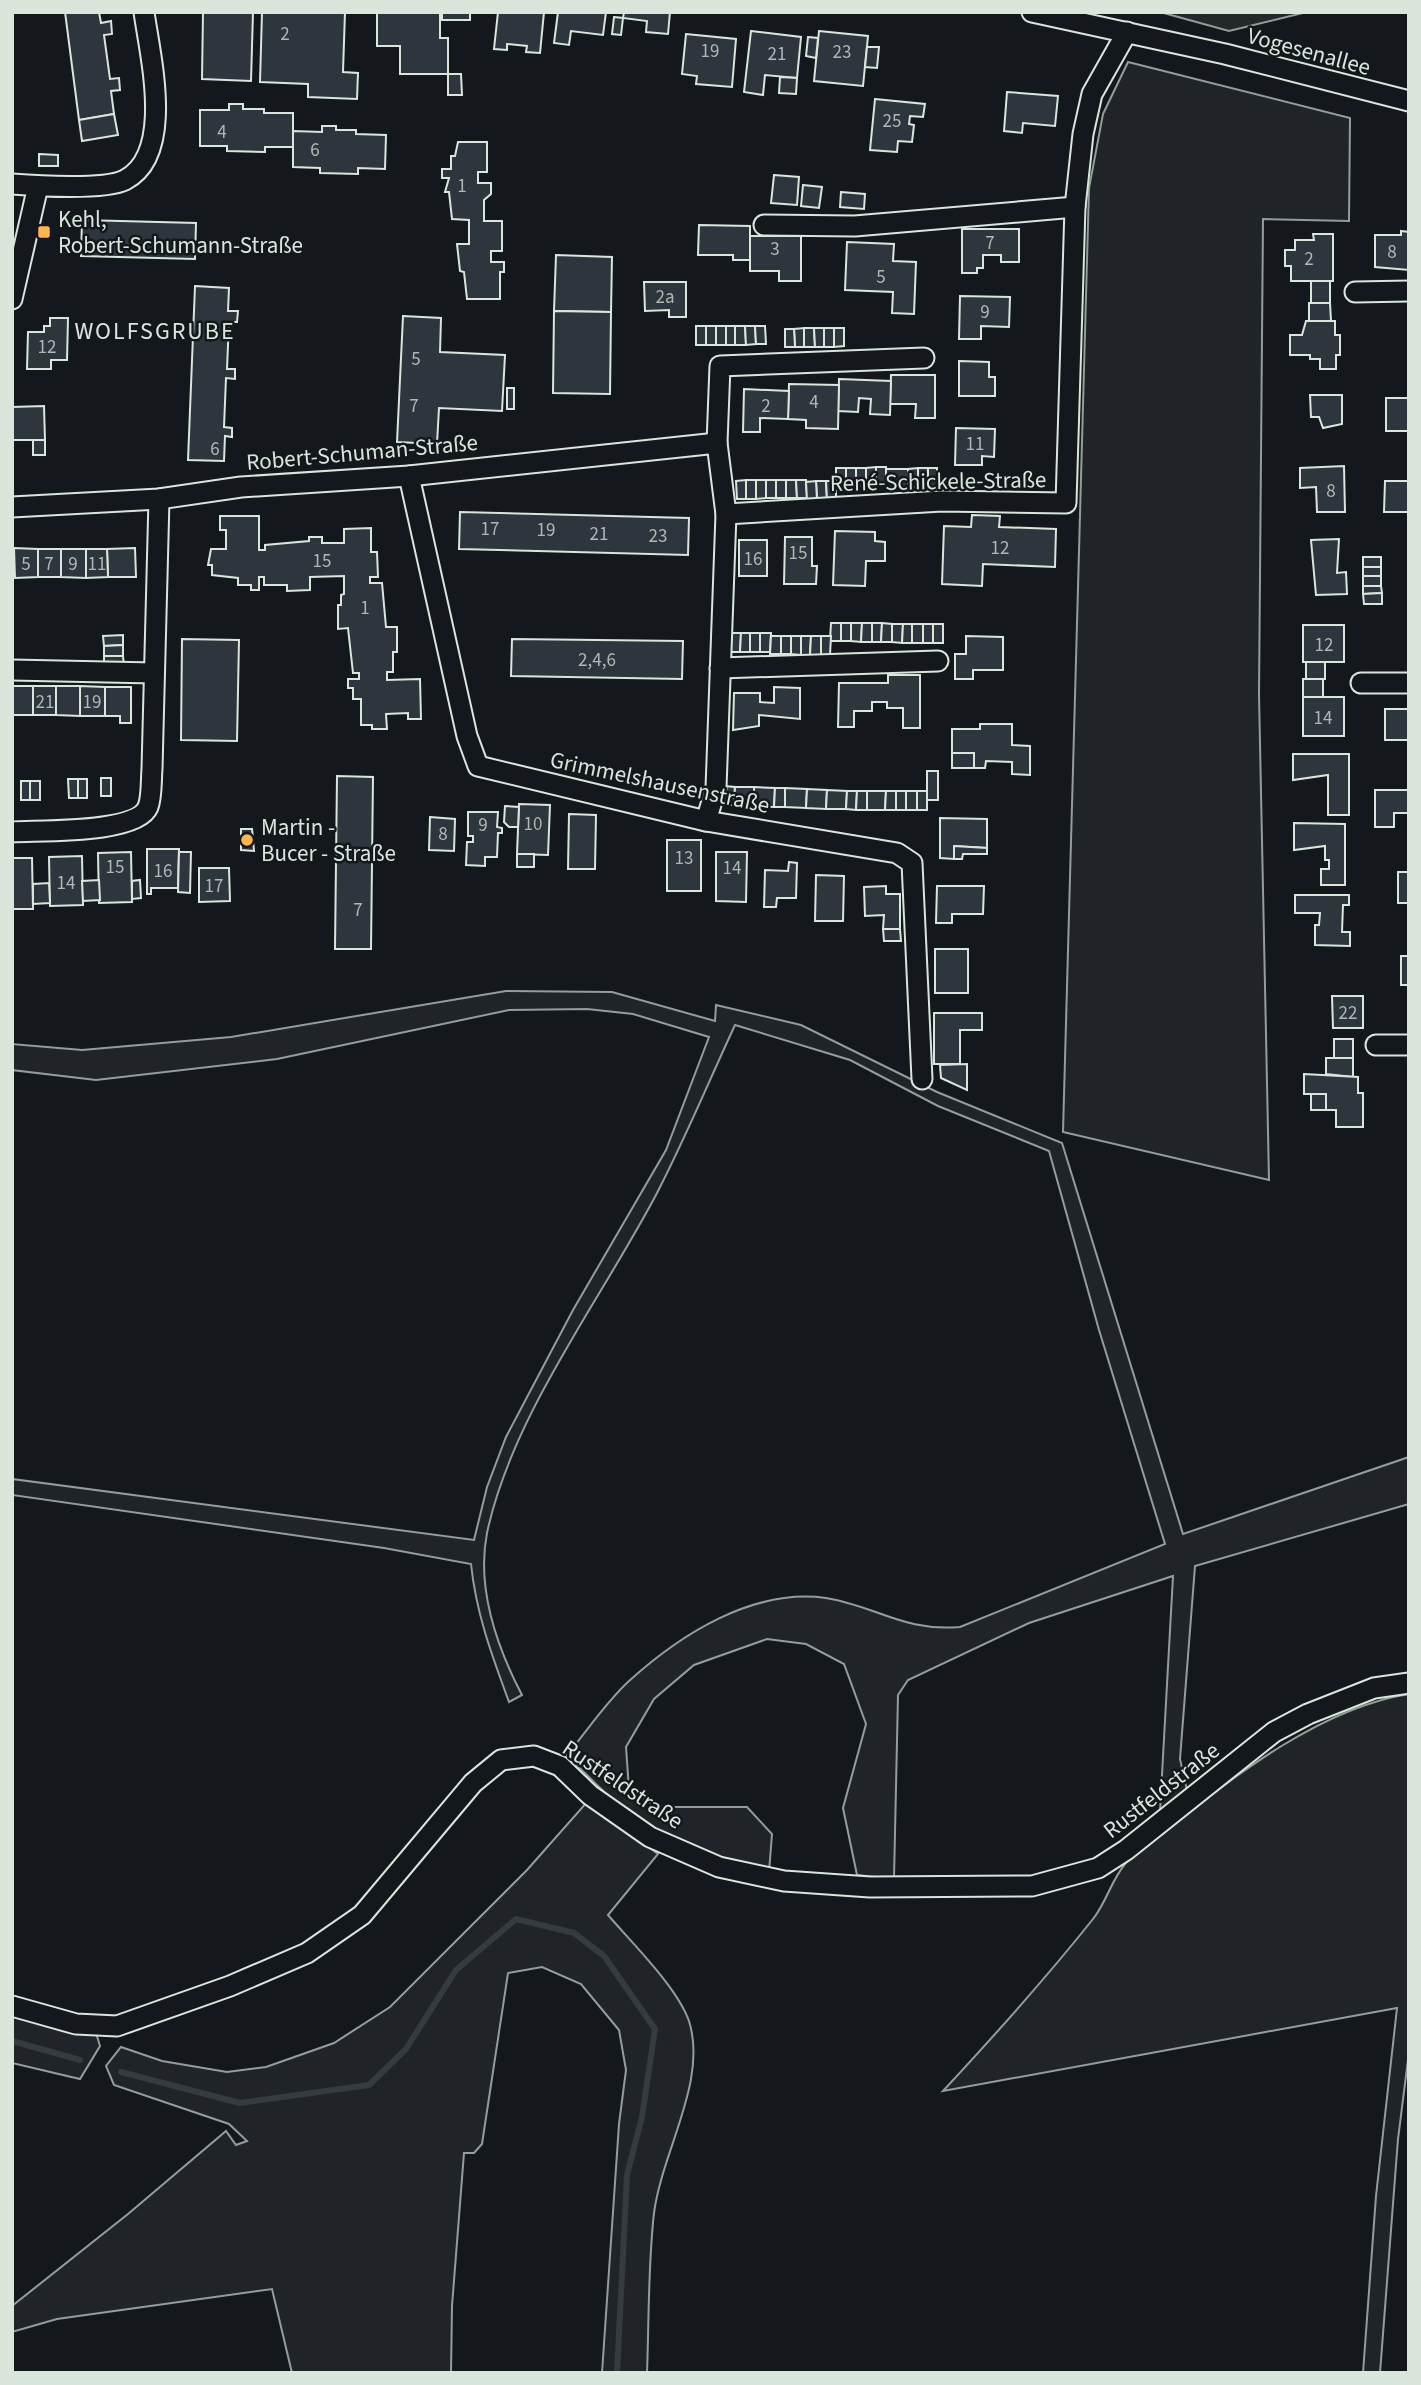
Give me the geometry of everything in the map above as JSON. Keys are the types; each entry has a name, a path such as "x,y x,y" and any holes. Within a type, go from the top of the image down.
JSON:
{"street":[{"path":"12,184 106,184 127,179 150,153 156,97 144,12"},
{"name":"Vogesenallee","path":"1032,12 1127,32 1409,102"},
{"name":"René-Schickele-Straße","path":"726,514 942,501 1066,503 1075,207 1083,134 1093,94 1127,32"},
{"path":"12,299 38,186"},
{"path":"764,225 855,226 1075,207"},
{"path":"1354,292 1409,292"},
{"path":"706,821 716,788 726,514 717,443 720,366 924,358"},
{"name":"Robert-Schuman-Straße","path":"12,507 159,499 241,487 409,476 717,443"},
{"name":"Grimmelshausenstraße","path":"409,476 467,736 478,766 706,821 897,853 912,863 922,1079"},
{"path":"12,832 102,827 135,821 148,808 159,499"},
{"path":"720,668 938,661"},
{"path":"12,670 154,673"},
{"path":"1361,683 1409,683"},
{"path":"1376,1045 1409,1045"},
{"name":"Rustfeldstraße","path":"12,2006 76,2024 117,2026 230,1986 307,1953 362,1915 473,1783 501,1760 534,1756 560,1766 590,1795 650,1837 719,1867 784,1881 833,1884 962,1888 1032,1886 1098,1868 1126,1850 1274,1732 1308,1714 1374,1688 1409,1683"}],"shaded area":[{"path":"1160,12 1307,12 1229,31"},
{"path":"1128,62 1350,118 1349,221 1263,219 1259,695 1269,1180 1063,1132 1089,188 1103,114"},
{"path":"506,991 612,992 715,1021 716,1005 801,1025 937,1092 1062,1143 1183,1534 1409,1457 1409,1504 1195,1566 1180,1759 1187,1790 1160,1811 1173,1576 1029,1623 908,1680 898,1695 894,1879 857,1875 843,1808 866,1724 844,1664 806,1644 767,1639 694,1665 654,1699 626,1747 629,1789 657,1807 747,1807 772,1834 769,1872 704,1856 676,1845 642,1824 610,1798 567,1755 612,1698 649,1664 695,1631 745,1607 799,1597 826,1598 922,1626 960,1627 1165,1544 1099,1330 1049,1151 938,1106 850,1060 735,1025 657,1193 537,1402 499,1489 487,1533 484,1575 497,1637 522,1695 509,1702 481,1617 471,1564 384,1548 12,1495 12,1479 474,1540 487,1487 506,1437 573,1310 666,1150 709,1037 633,1014 587,1009 509,1010 277,1059 96,1080 12,1070 12,1044 82,1050 231,1037"},
{"path":"1409,1694 1409,2052 1398,2139 1380,2373 1363,2373 1376,2196 1397,2008 943,2091 1020,2006 1098,1913 1120,1871 1135,1854 1223,1786 1282,1745 1345,1713 1377,1701"},
{"path":"587,1802 658,1854 608,1915 675,1994 689,2021 693,2044 693,2068 688,2092 654,2213 647,2373 602,2373 619,2124 626,2070 619,2030 581,1984 542,1967 508,1973 482,2144 474,2153 464,2153 452,2306 451,2373 292,2373 272,2289 57,2319 12,2332 12,2306 128,2214 226,2131 236,2145 247,2141 229,2124 114,2085 106,2066 121,2047 162,2061 227,2072 266,2067 334,2043 390,2007 527,1870"},
{"path":"12,2011 96,2033 100,2046 80,2079 12,2063"}],"building":[{"path":"65,12 99,12 101,23 111,21 112,34 104,35 110,79 119,78 120,90 111,91 114,114 79,120"},
{"path":"203,12 253,12 251,81 202,79"},
{"path":"262,12 345,12 343,72 358,73 357,99 308,97 308,84 260,82"},
{"path":"377,12 440,12 440,38 448,38 448,74 400,74 400,46 377,46"},
{"path":"442,12 470,12 470,20 442,20"},
{"path":"498,12 544,12 540,53 526,52 527,46 507,44 507,50 494,49"},
{"path":"558,12 606,12 603,35 571,31 569,45 554,43"},
{"path":"624,12 670,12 668,34 646,32 647,21 623,18"},
{"path":"614,17 623,18 621,35 612,34"},
{"path":"751,31 801,37 797,78 765,75 763,95 744,92"},
{"path":"819,31 868,36 863,86 814,81"},
{"path":"686,34 736,39 732,87 696,84 697,76 682,74"},
{"path":"808,37 818,38 816,58 806,56"},
{"path":"867,47 879,47 877,68 865,67"},
{"path":"448,74 461,74 462,95 448,95"},
{"path":"780,77 797,78 796,94 779,93"},
{"path":"1007,92 1058,96 1055,126 1023,123 1022,133 1004,131"},
{"path":"875,99 925,104 923,117 910,116 909,124 914,125 912,142 898,141 897,152 870,150"},
{"path":"229,104 243,104 243,109 264,109 264,113 293,113 293,147 265,147 265,152 227,151 227,146 200,146 200,110 229,110"},
{"path":"114,114 118,135 82,141 79,120"},
{"path":"322,126 336,126 336,130 356,130 356,134 386,135 385,169 358,168 358,174 320,173 320,168 293,167 293,131 322,132"},
{"path":"458,142 487,142 487,172 478,172 478,183 491,183 491,194 484,200 484,221 502,221 502,251 491,251 491,262 504,262 504,272 500,272 500,299 467,299 457,244 469,244 469,220 452,219 449,192 445,192 449,178 442,178 442,169 451,169 451,156 455,156"},
{"path":"39,154 58,155 58,166 39,166"},
{"path":"774,175 799,177 797,205 771,203"},
{"path":"803,185 822,187 819,208 801,206"},
{"path":"841,192 865,194 864,209 840,207"},
{"path":"82,220 196,223 195,259 81,256"},
{"path":"699,225 750,226 750,260 733,260 733,255 698,255"},
{"path":"962,229 1019,229 1019,262 1001,262 1001,255 983,255 983,268 977,268 977,273 962,273"},
{"path":"1401,231 1409,232 1409,270 1375,267 1375,235 1401,235"},
{"path":"1313,234 1333,234 1333,281 1291,281 1291,266 1285,266 1285,250 1295,250 1295,240 1314,240"},
{"path":"750,236 801,236 801,281 779,281 779,271 750,271"},
{"path":"847,242 894,244 893,261 916,262 914,314 892,313 893,292 845,290"},
{"path":"556,255 612,257 611,312 554,311"},
{"path":"1311,281 1330,281 1330,303 1311,303"},
{"path":"644,282 686,282 686,317 669,317 669,310 645,311"},
{"path":"195,286 229,288 228,311 238,311 237,322 229,322 227,369 235,369 235,379 226,378 224,427 232,428 232,437 225,436 224,461 188,460"},
{"path":"960,296 1010,297 1009,327 981,326 981,339 959,339"},
{"path":"1309,303 1330,303 1331,321 1309,321"},
{"path":"554,311 611,312 610,394 553,393"},
{"path":"403,316 441,318 440,352 505,355 502,411 439,408 437,444 397,442"},
{"path":"50,318 68,318 67,360 51,360 51,369 27,369 28,332 44,332 44,326 50,326"},
{"path":"1306,321 1335,321 1335,335 1340,335 1340,355 1336,355 1336,369 1320,369 1320,359 1310,359 1310,355 1290,355 1290,335 1302,335"},
{"path":"696,326 706,326 706,345 696,345"},
{"path":"706,326 716,326 716,345 706,345"},
{"path":"716,326 726,326 726,345 716,345"},
{"path":"726,326 735,326 735,345 726,345"},
{"path":"735,326 745,326 746,345 735,345"},
{"path":"745,326 755,326 756,344 746,345"},
{"path":"755,326 765,326 766,344 756,344"},
{"path":"804,328 814,328 815,347 804,347"},
{"path":"804,328 804,347 795,347 794,329"},
{"path":"814,328 824,328 824,347 815,347"},
{"path":"824,328 834,328 834,347 824,347"},
{"path":"834,328 844,328 844,346 834,347"},
{"path":"785,329 794,329 795,347 785,347"},
{"path":"959,361 989,362 989,377 995,377 995,396 959,396"},
{"path":"891,375 935,375 935,418 915,418 916,404 890,404"},
{"path":"839,379 891,381 890,415 870,414 871,399 859,398 858,412 838,411"},
{"path":"789,384 839,385 838,429 806,428 806,420 788,419"},
{"path":"507,388 514,388 514,409 507,409"},
{"path":"744,389 789,391 788,419 760,418 760,432 743,432"},
{"path":"1310,395 1342,395 1342,424 1323,428 1319,417 1311,417"},
{"path":"1386,398 1409,398 1409,431 1386,431"},
{"path":"44,406 45,440 12,440 12,407"},
{"path":"956,428 995,429 994,457 982,456 982,465 955,465"},
{"path":"33,440 45,440 45,455 33,455"},
{"path":"1344,466 1345,512 1317,512 1316,487 1300,488 1300,468"},
{"path":"876,467 876,486 866,486 866,468"},
{"path":"876,467 886,467 886,486 876,486"},
{"path":"836,468 846,468 846,486 836,487"},
{"path":"846,468 856,468 856,486 846,486"},
{"path":"856,468 866,468 866,486 856,486"},
{"path":"918,468 928,468 928,487 918,487"},
{"path":"918,468 918,487 908,487 908,469"},
{"path":"928,468 937,468 937,486 928,487"},
{"path":"886,469 908,469 908,487 886,488"},
{"path":"746,480 756,480 756,499 746,499"},
{"path":"746,480 746,499 737,499 736,481"},
{"path":"756,480 766,480 766,498 756,499"},
{"path":"766,480 776,480 776,498 766,498"},
{"path":"776,480 786,480 786,498 776,498"},
{"path":"786,480 796,480 797,498 786,498"},
{"path":"796,480 806,480 807,498 797,498"},
{"path":"816,481 826,481 827,500 817,500"},
{"path":"816,481 817,500 807,500 806,482"},
{"path":"826,481 836,481 836,499 827,500"},
{"path":"1385,481 1409,481 1409,512 1384,512"},
{"path":"460,512 689,518 688,555 459,549"},
{"path":"972,515 1000,516 999,527 1056,529 1055,567 983,564 982,586 942,584 944,526 971,527"},
{"path":"220,516 259,516 259,550 265,550 265,545 309,541 309,537 322,537 322,543 344,543 344,529 371,528 371,552 377,552 378,577 370,577 370,583 382,583 386,627 397,627 397,652 393,652 393,672 387,672 387,680 420,679 421,719 408,719 408,713 386,714 387,729 372,729 372,725 361,725 361,699 353,699 353,688 348,688 348,679 359,679 359,673 353,673 348,628 338,629 338,605 341,605 341,595 344,594 344,576 310,577 310,590 287,591 287,585 264,585 264,577 259,577 259,590 251,590 251,585 238,585 238,578 212,575 212,565 208,565 211,549 226,549 226,530 220,530"},
{"path":"835,531 875,532 875,541 885,542 885,561 866,561 865,586 833,585"},
{"path":"785,537 812,537 812,566 817,566 816,584 784,584"},
{"path":"1339,539 1337,573 1346,572 1347,594 1316,595 1311,540"},
{"path":"739,540 767,540 767,576 739,576"},
{"path":"14,548 38,549 38,577 15,578"},
{"path":"135,548 136,577 108,577 107,549"},
{"path":"38,549 61,549 61,577 38,577"},
{"path":"61,549 86,549 86,578 61,577"},
{"path":"86,549 107,549 108,577 86,578"},
{"path":"1363,557 1381,557 1381,567 1363,567"},
{"path":"1363,567 1381,567 1381,576 1363,576"},
{"path":"1363,576 1381,576 1381,586 1363,586"},
{"path":"1363,586 1381,586 1382,593 1363,594"},
{"path":"1382,593 1382,604 1364,604 1363,594"},
{"path":"831,623 841,623 841,641 830,641"},
{"path":"841,623 851,623 851,641 841,641"},
{"path":"851,623 862,623 861,642 851,641"},
{"path":"862,623 872,623 872,642 861,642"},
{"path":"872,623 882,623 881,642 872,642"},
{"path":"882,623 892,624 892,642 881,642"},
{"path":"892,624 903,624 902,643 892,642"},
{"path":"903,624 912,624 912,643 902,643"},
{"path":"912,624 923,624 923,643 912,643"},
{"path":"923,624 933,624 933,643 923,643"},
{"path":"933,624 943,624 943,643 933,643"},
{"path":"1303,625 1344,625 1344,662 1303,662"},
{"path":"730,633 741,633 740,652 730,652"},
{"path":"741,633 750,633 750,652 740,652"},
{"path":"750,633 760,633 760,652 750,652"},
{"path":"760,633 771,633 770,652 760,652"},
{"path":"123,635 123,645 104,646 103,636"},
{"path":"771,636 781,636 781,654 770,654"},
{"path":"781,636 791,636 791,654 781,654"},
{"path":"791,636 801,636 801,655 791,654"},
{"path":"801,636 811,636 810,655 801,655"},
{"path":"811,636 821,636 821,655 810,655"},
{"path":"821,636 831,636 830,655 821,655"},
{"path":"966,636 1003,637 1003,670 973,670 973,679 955,679 955,654 966,654"},
{"path":"182,639 239,640 237,741 181,740"},
{"path":"512,639 683,641 682,679 511,676"},
{"path":"123,645 123,656 104,656 104,646"},
{"path":"104,656 123,656 124,666 104,666"},
{"path":"1306,662 1325,662 1325,679 1306,679"},
{"path":"888,675 920,675 920,728 903,728 903,708 887,708 887,702 872,702 872,711 854,711 854,727 838,727 839,683 888,683"},
{"path":"1303,679 1323,679 1323,697 1303,697"},
{"path":"12,686 33,686 33,715 12,715"},
{"path":"33,686 56,686 56,715 33,715"},
{"path":"56,686 80,686 80,716 56,715"},
{"path":"80,686 105,687 105,716 80,716"},
{"path":"105,687 131,687 131,723 120,723 120,716 105,716"},
{"path":"774,687 800,688 800,719 759,715 759,726 733,730 734,693 760,693 760,702 774,703"},
{"path":"1303,697 1344,697 1344,736 1303,736"},
{"path":"1385,709 1409,709 1409,740 1385,740"},
{"path":"980,724 1012,724 1012,745 1030,746 1030,775 1012,774 1012,762 986,761 985,768 974,768 974,753 952,753 952,729 980,729"},
{"path":"952,753 974,753 974,768 952,768"},
{"path":"1293,754 1349,754 1349,815 1328,815 1328,775 1293,780"},
{"path":"927,771 938,771 938,800 927,800"},
{"path":"337,776 373,777 371,949 335,949"},
{"path":"101,778 111,778 111,796 101,796"},
{"path":"68,779 78,779 78,798 69,798"},
{"path":"78,779 87,779 87,798 78,798"},
{"path":"21,781 30,781 30,800 21,800"},
{"path":"30,781 40,781 40,800 30,800"},
{"path":"724,786 735,787 734,805 724,805"},
{"path":"735,787 754,787 754,806 734,805"},
{"path":"754,787 775,788 774,807 754,806"},
{"path":"775,788 785,788 785,807 774,807"},
{"path":"785,788 807,789 806,808 785,807"},
{"path":"807,789 827,790 826,809 806,808"},
{"path":"827,790 847,791 846,809 826,809"},
{"path":"1375,790 1409,790 1409,813 1394,813 1394,827 1375,827"},
{"path":"847,791 857,791 856,810 846,809"},
{"path":"857,791 867,791 867,810 856,810"},
{"path":"867,791 886,791 885,810 867,810"},
{"path":"886,791 896,791 896,810 885,810"},
{"path":"896,791 906,791 906,810 896,810"},
{"path":"906,791 917,791 917,810 906,810"},
{"path":"917,791 927,791 927,810 917,810"},
{"path":"519,804 550,805 548,855 517,854"},
{"path":"505,806 519,807 518,827 509,827 504,822"},
{"path":"468,812 498,812 497,827 502,828 502,833 498,833 497,857 485,857 485,866 466,865 467,842 473,842 473,836 468,836"},
{"path":"569,814 596,815 595,869 568,869"},
{"path":"430,817 455,819 454,851 429,850"},
{"path":"940,818 987,819 987,848 954,846 954,859 940,858"},
{"path":"1294,823 1345,824 1345,885 1321,885 1321,869 1329,869 1329,860 1325,860 1325,846 1294,850"},
{"name":"Martin - Bucer - Straße","path":"241,829 252,829 253,849 242,849"},
{"name":"Martin - Bucer - Straße","path":"241,829 252,829 254,851 241,850"},
{"path":"667,840 701,840 701,891 667,891"},
{"path":"954,846 987,848 987,854 963,854 962,859 954,859"},
{"path":"147,849 179,849 178,888 151,888 151,894 147,894"},
{"path":"131,852 132,902 99,903 98,853"},
{"path":"179,852 191,852 190,893 178,892"},
{"path":"716,852 747,852 746,902 716,901"},
{"path":"517,854 534,854 534,867 517,867"},
{"path":"82,856 83,905 50,906 49,857"},
{"path":"12,858 32,858 33,909 12,909"},
{"path":"789,862 797,863 796,898 777,898 776,907 764,907 765,870 788,871"},
{"path":"199,868 229,868 230,901 199,902"},
{"path":"1398,872 1409,872 1409,903 1398,903"},
{"path":"816,875 844,876 843,921 815,921"},
{"path":"99,880 100,900 83,901 82,881"},
{"path":"140,880 141,898 132,899 132,881"},
{"path":"49,883 50,903 33,904 33,884"},
{"path":"886,886 886,894 900,894 900,929 883,929 884,915 865,916 864,887"},
{"path":"937,886 984,886 983,914 952,914 952,923 936,923"},
{"path":"1295,895 1349,895 1349,905 1343,905 1342,932 1350,932 1350,946 1315,945 1315,925 1319,925 1320,913 1295,913"},
{"path":"883,929 900,929 901,941 884,941"},
{"path":"935,949 968,949 968,993 935,993"},
{"path":"1401,956 1409,956 1409,985 1401,985"},
{"path":"1332,996 1363,996 1363,1028 1333,1028"},
{"path":"934,1013 982,1013 982,1030 960,1030 960,1064 934,1064"},
{"path":"1334,1039 1353,1039 1353,1058 1334,1058"},
{"path":"1326,1058 1353,1058 1353,1077 1326,1074"},
{"path":"967,1064 967,1090 941,1078 940,1065"},
{"path":"1304,1074 1358,1077 1358,1093 1363,1093 1363,1127 1336,1127 1336,1110 1326,1110 1326,1094 1304,1094"},
{"path":"1311,1094 1326,1094 1326,1110 1311,1110"}],"waterway":[{"path":"121,2072 240,2103 369,2085 406,2049 456,1970 516,1919 574,1933 604,1956 655,2029 642,2117 627,2175 617,2373"},
{"path":"12,2041 80,2060"}],"place":[{"name":"Kehl, Robert-Schumann-Straße","path":"44,232"},
{"name":"Martin - Bucer - Straße","path":"247,840"}],"district":[{"name":"WOLFSGRUBE","path":"155,331"}]}
